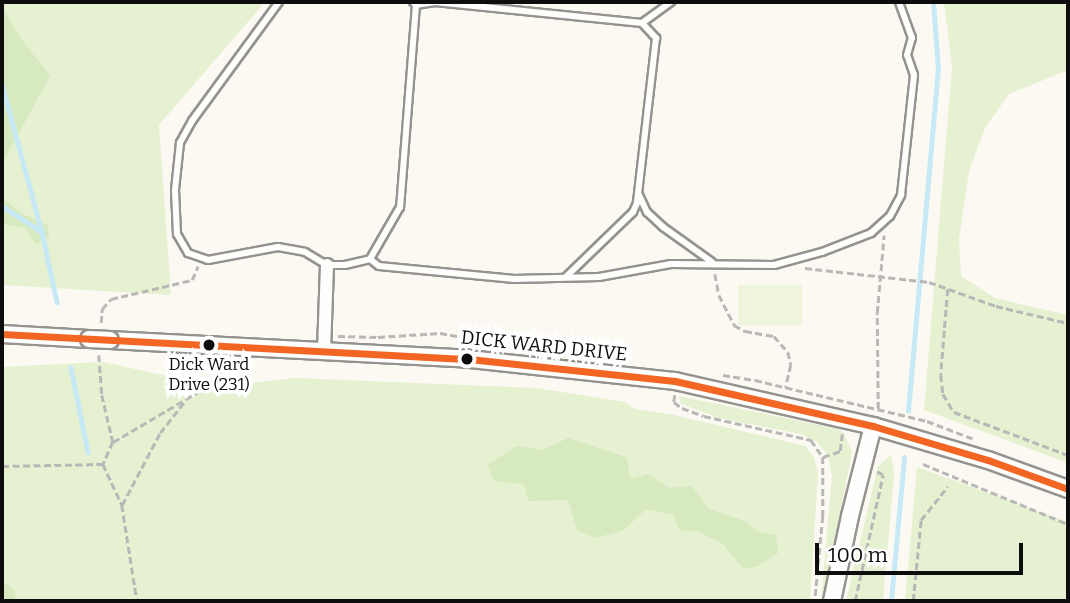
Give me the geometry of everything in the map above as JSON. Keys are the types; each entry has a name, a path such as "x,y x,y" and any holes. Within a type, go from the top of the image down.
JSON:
{"street":[{"path":"324,351 327,265"},
{"name":"DICK WARD DRIVE","path":"2,334 99,344 324,351 544,365 677,381 906,435 988,460 1068,489"},
{"path":"832,601 873,426"}],"lane":[{"path":"279,2 192,121 180,143 177,155 175,223 182,245 188,253 201,259 220,260 290,247 327,265 345,265 370,259 400,207 414,3 435,2 642,23 656,38 639,194 633,212 566,277"},
{"path":"642,23 671,2"},
{"path":"370,259 379,267 514,279 599,277 671,264 712,262 774,265 822,252 871,233 897,206 901,195 915,75 907,55 912,38 899,2"},
{"path":"639,194 647,212 663,227 712,262"}],"path":[{"path":"878,409 877,313 884,235 880,225"},
{"path":"101,323 102,309 111,299 192,280 201,259"},
{"path":"712,262 719,295 734,324 745,331 774,336 788,352 790,365 786,387"},
{"path":"800,268 925,282 996,306 1068,323"},
{"path":"948,289 941,375 943,394 954,412 1068,455"},
{"path":"99,344 102,395 113,442"},
{"path":"137,601 122,505 103,464 113,442 187,399 222,371"},
{"path":"677,381 674,402 682,408 811,440 823,457 823,516 816,601"},
{"path":"122,505 160,433 187,399"},
{"path":"901,415 914,418"},
{"path":"840,451 843,432"},
{"path":"823,457 840,451"},
{"path":"840,451 845,454"},
{"path":"2,466 103,464"},
{"path":"923,464 1068,524"},
{"path":"855,601 883,475 877,472"},
{"path":"913,601 921,520 948,486"}],"green space":[{"path":"2,2 265,2 159,125 171,295 2,285"},
{"path":"944,2 1068,2 1068,70 1009,94 985,128 969,171 959,239 961,276 995,298 1068,315 1068,463 924,410 952,67"},
{"path":"2,7 22,40 50,76 2,164"},
{"path":"2,198 23,214 48,225 49,237 36,244 25,228 2,224"},
{"path":"738,285 802,285 802,325 738,325"},
{"path":"103,362 217,387 294,378 537,388 625,402 635,409 674,415 805,446 814,457 818,473 810,601 2,601 2,367"},
{"path":"679,396 838,429 844,433 852,452 823,601 832,475 828,456 817,442 800,434 719,418 681,404"},
{"path":"568,438 626,457 631,479 648,474 669,488 692,486 709,509 747,522 758,532 776,535 778,553 758,566 743,569 724,545 697,531 679,530 674,515 646,509 624,530 596,538 577,530 568,500 528,501 524,484 494,481 488,465 516,446 543,450"},
{"path":"891,455 894,474 883,601 846,601 878,466"},
{"path":"917,467 1068,522 1068,601 905,601"},
{"path":"2,582 15,590 16,601 2,601"}],"waterway":[{"path":"908,411 938,69 933,2"},
{"path":"2,84 42,232"},
{"path":"2,206 42,232 57,302"},
{"path":"71,367 88,452"},
{"path":"891,601 904,458"}],"transit line":[{"path":"2,334 469,359 675,381 873,426 988,460 1068,489"}],"place":[{"name":"Dick Ward Drive (231)","path":"209,345"}]}
